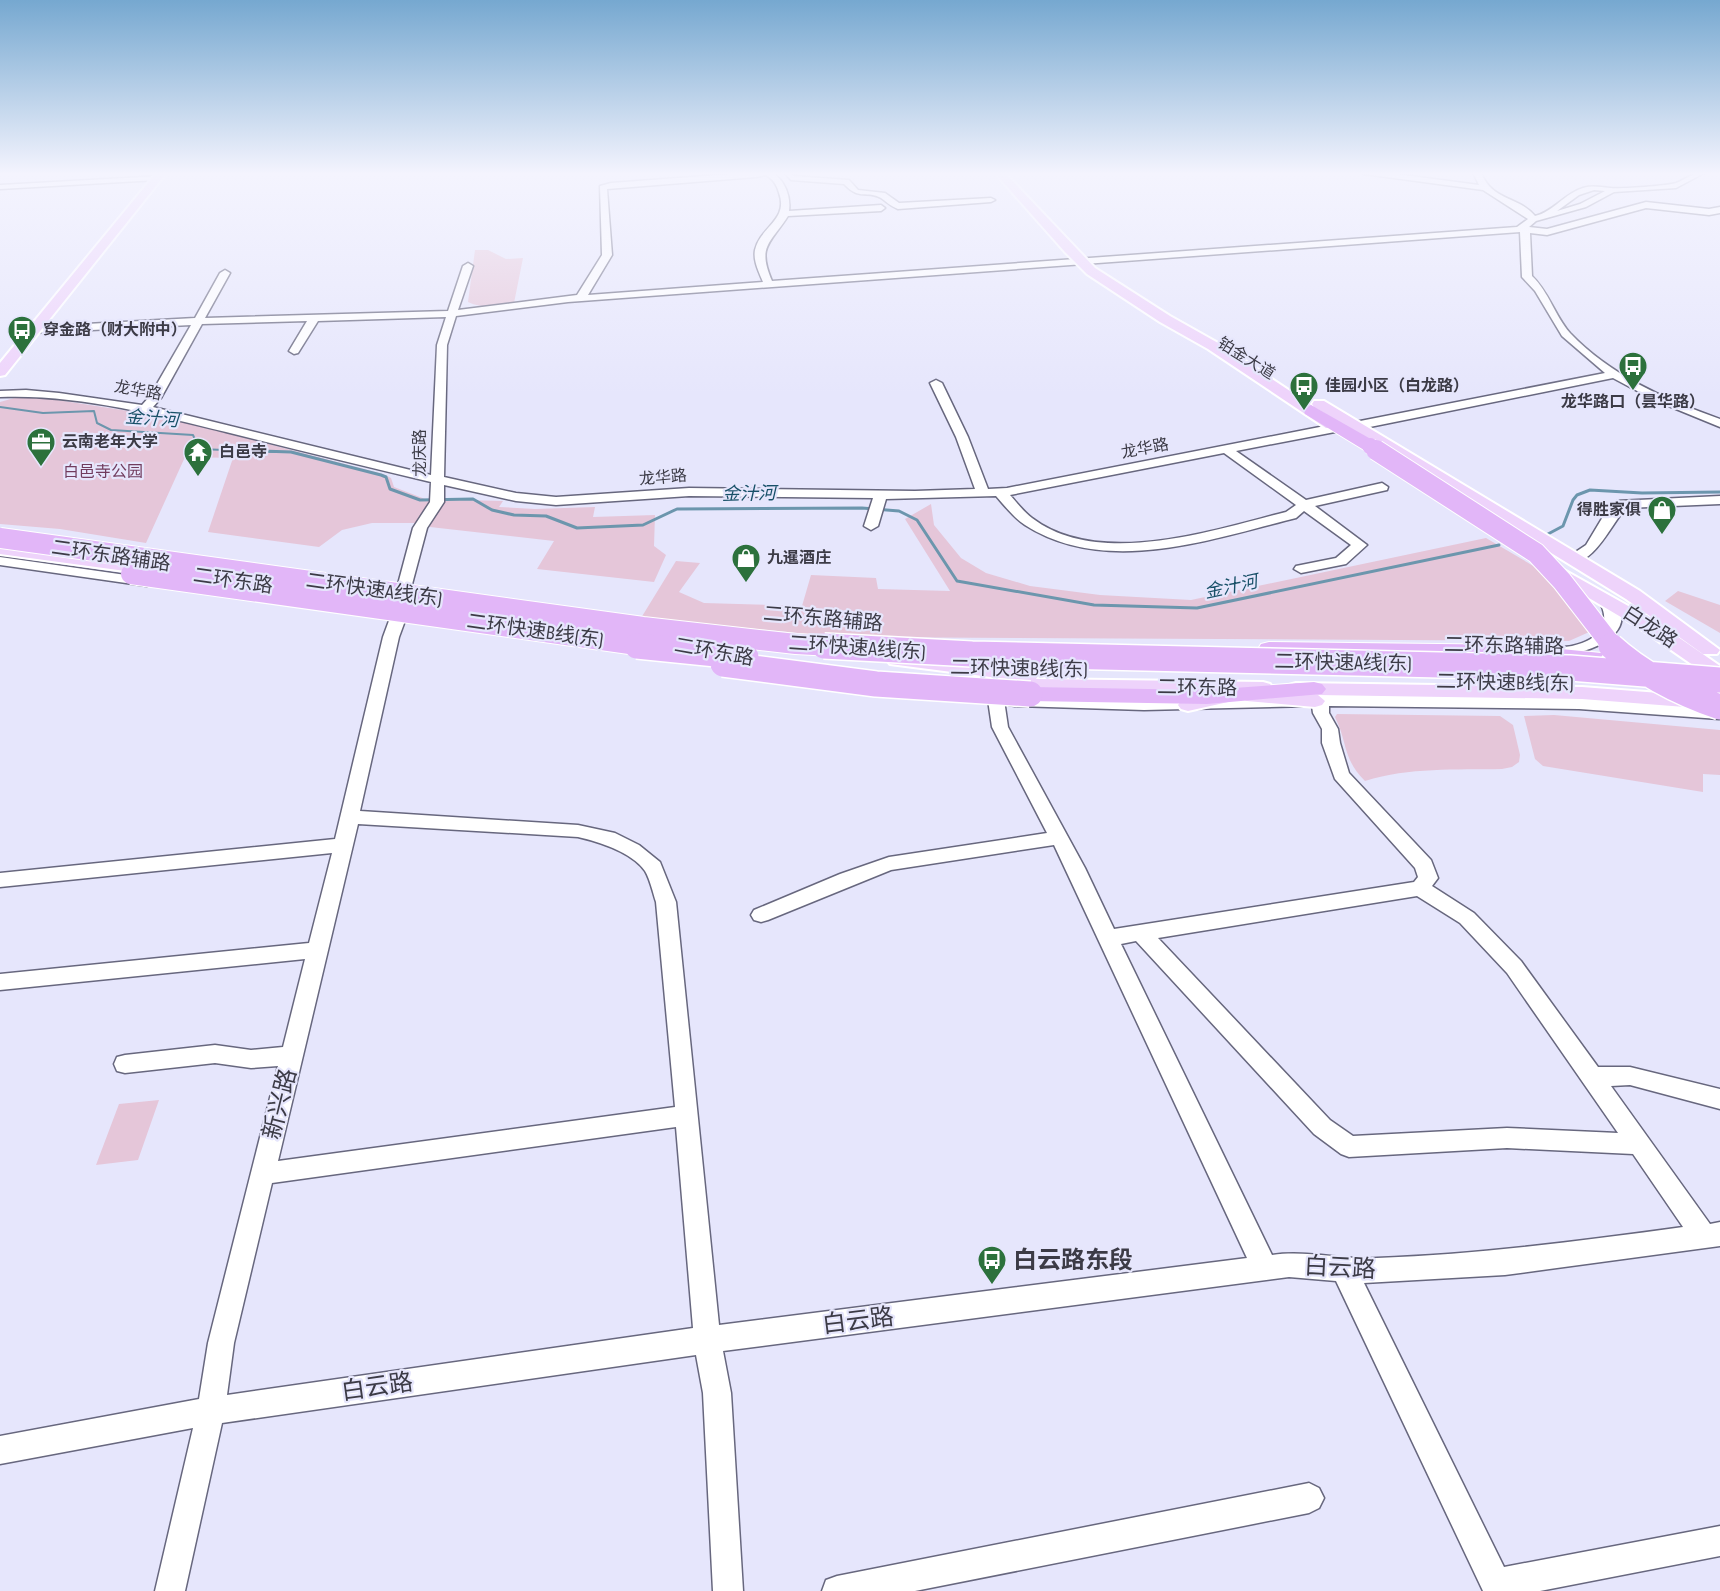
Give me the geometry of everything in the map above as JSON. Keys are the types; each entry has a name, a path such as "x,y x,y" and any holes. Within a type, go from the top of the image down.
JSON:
{"highway":[{"path":"1311,410 1536,553 1551,567 1605,639 1629,661 1654,678 1720,706"},
{"name":"二环快速A线(东)","path":"0,538 667,630 787,643 911,652 1570,668 1720,678"},
{"name":"二环快速B线(东)","path":"2,554 607,641 724,655 837,663 1406,682 1568,684 1720,696"},
{"path":"667,630 778,638 982,646 1539,653 1720,678"},
{"path":"607,641 724,665 821,679 914,688 1030,694 1187,697 1314,690"}],"main road":[{"path":"0,358 95,246"},
{"path":"0,372 99,246"},
{"name":"铂金大道","path":"1071,246 1086,262 1165,319 1197,333 1355,426 1598,574"},
{"name":"铂金大道","path":"1072,246 1086,262"},
{"name":"铂金大道","path":"1197,333 1427,491 1578,583"},
{"name":"二环东路","path":"2,554 112,562 670,638 764,649 890,659 1028,676 1314,690 1571,692 1720,706"},
{"name":"二环东路","path":"112,562 620,636 862,675 1187,696 1576,683 1720,696"},
{"path":"1578,583 1592,587 1601,586 1604,579 1598,574"},
{"name":"白龙路","path":"1598,574 1669,620 1720,657"},
{"name":"白龙路","path":"1578,583 1604,598 1720,678"},
{"path":"890,659 1003,660"},
{"path":"1187,696 1241,694"}],"street":[{"path":"580,299 607,255 606,246"},
{"path":"761,246 760,259 769,285"},
{"path":"32,330 200,321 497,311 580,299 1294,246"},
{"path":"1526,246 1527,277 1536,284 1558,326 1580,347 1615,374 1678,407 1720,423"},
{"name":"龙庆路","path":"404,588 420,528 437,499 441,353 468,266"},
{"path":"145,409 155,398 225,273"},
{"path":"294,351 315,317"},
{"path":"1355,426 1615,374"},
{"path":"936,383 962,437 983,494"},
{"name":"龙华路","path":"0,394 48,395 145,409 516,498 556,501 689,492 876,510 1000,493 1228,451 1335,428"},
{"path":"1228,451 1360,545 1341,561 1301,569"},
{"path":"1000,493 1012,509 1040,529 1083,544 1110,548 1156,546 1291,515 1304,505 1382,487"},
{"path":"1572,559 1591,548 1609,518 1622,504 1720,500"},
{"name":"二环东路辅路","path":"0,532 731,632 885,645 1003,660 1591,669 1720,678"},
{"path":"45,538 67,542 112,562"},
{"name":"二环东路辅路","path":"2,554 398,618 918,693 996,700 1187,696"},
{"path":"1420,666 1579,649 1601,638 1612,625 1614,616 1612,607 1604,598"},
{"name":"新兴路","path":"170,1591 212,1411 221,1343 318,950 391,637 398,618"},
{"path":"1420,888 1428,878 1424,865 1341,775 1331,743 1330,729 1321,713 1314,690 1720,714"},
{"path":"996,700 1000,727 1059,838 1108,938 1265,1268"},
{"path":"350,817 578,831 608,838 632,850 653,867 666,902 707,1340 717,1393 728,1591"},
{"path":"761,915 847,879 890,864 1059,838"},
{"path":"0,880 343,845"},
{"path":"1108,938 1420,888 1467,918 1514,967 1639,1144 1712,1235"},
{"path":"1141,933 1322,1126 1349,1148 1508,1138 1639,1144"},
{"path":"0,982 318,950"},
{"path":"125,1064 215,1054 251,1059 292,1054"},
{"path":"1592,1077 1630,1076 1720,1099"},
{"path":"262,1174 685,1116"},
{"name":"白云路","path":"0,1450 212,1411 707,1340 1265,1268 1289,1265 1374,1271 1505,1263 1712,1235"},
{"path":"1344,1269 1498,1588 1720,1541"},
{"path":"837,1591 1309,1498"}],"green space":[{"path":"475,250 488,250 506,259 523,258 514,303 491,307 468,302"},
{"name":"白邑寺公园","path":"25,395 161,416 383,474 391,478 394,487 425,499 503,501 499,507 535,509 595,507 593,517 655,515 654,546 666,555 654,582 537,569 554,541 430,527 429,523 372,523 342,530 319,547 208,532 233,458 185,457 146,543 60,529 0,524 0,402"},
{"path":"931,504 934,525 961,558 986,573 1030,586 1100,595 1191,600 1486,538 1559,581 1596,629 1569,641 839,637 641,618 676,561 700,563 679,592 704,603 802,606 811,575 876,578 878,589 950,591 905,519"},
{"path":"1678,591 1720,605 1720,633 1665,601"},
{"path":"1337,714 1500,716 1513,725 1520,755 1519,762 1512,767 1502,769 1416,771 1365,781 1352,765 1335,717"},
{"path":"1554,715 1720,730 1720,775 1703,774 1703,792 1543,766 1535,759 1524,716"},
{"path":"159,1100 138,1160 96,1165 119,1104"}],"waterway":[{"name":"金汁河","path":"0,407 43,413 94,411 97,423 111,430 193,435 199,449 277,452"},
{"name":"金汁河","path":"231,450 291,452 381,475 386,477 390,489 420,500 473,499 492,510 514,515 546,516 577,528 643,525 677,509 862,508 899,511 917,520 957,581 1094,605 1197,608 1499,545"},
{"name":"金汁河","path":"1548,534 1563,526 1577,495 1590,490 1642,493 1720,492"}],"place":[{"name":"穿金路（财大附中）","path":"22,356"},
{"name":"龙华路口（昙华路）","path":"1633,392"},
{"name":"佳园小区（白龙路）","path":"1304,412"},
{"name":"云南老年大学","path":"41,468"},
{"name":"白邑寺","path":"198,478"},
{"name":"得胜家俱","path":"1662,536"},
{"name":"九暹酒庄","path":"746,584"},
{"name":"白云路东段","path":"992,1286"}]}
